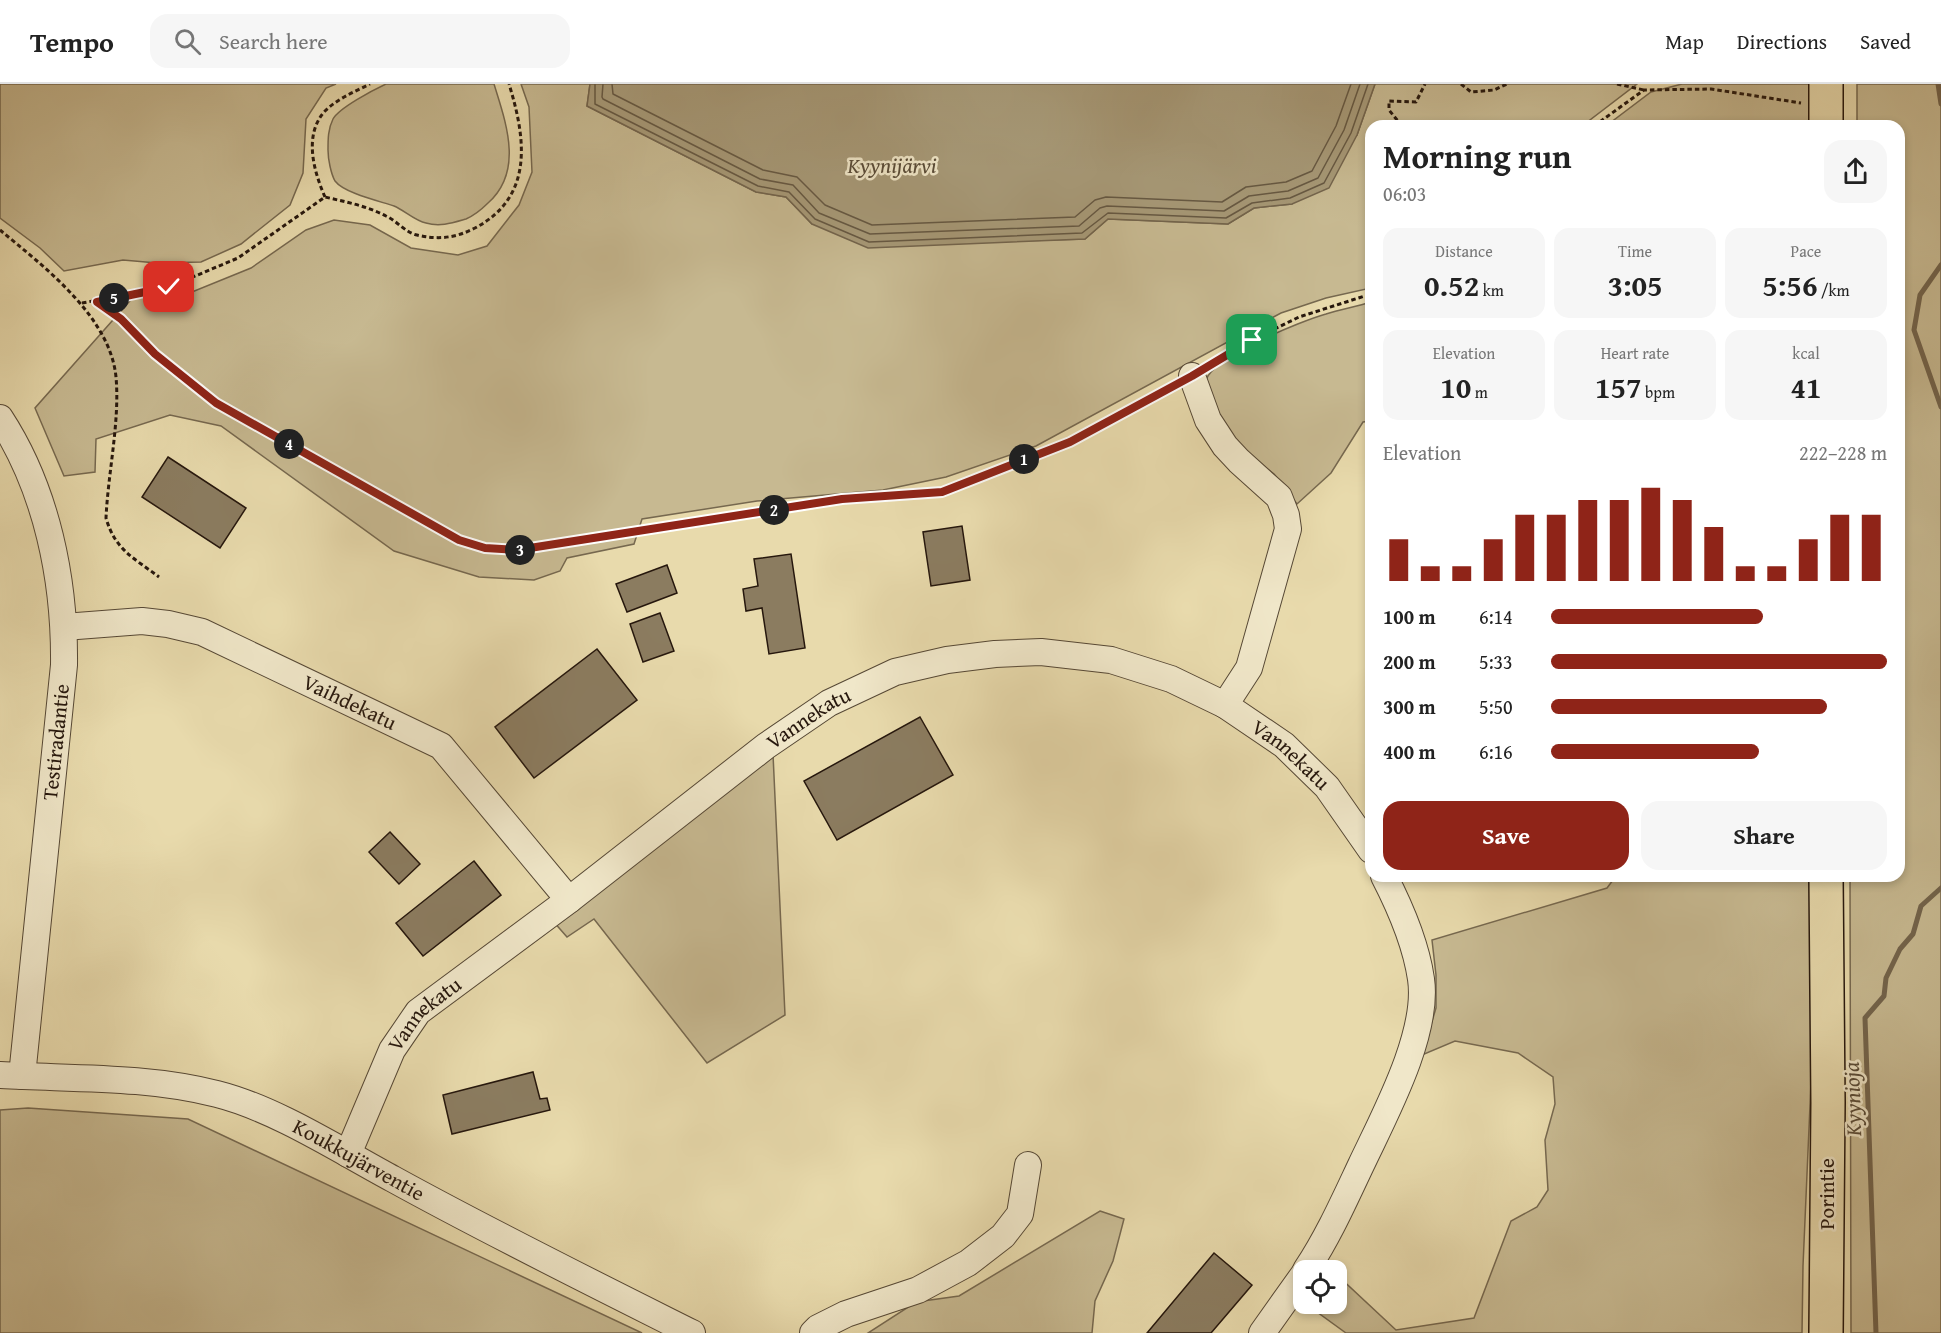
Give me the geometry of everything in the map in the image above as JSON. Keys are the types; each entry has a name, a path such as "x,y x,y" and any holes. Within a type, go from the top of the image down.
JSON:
{"highway":[{"name":"Porintie","path":"1826,882 1828,1103 1826,1333"}],"street":[{"path":"1192,376 1208,420 1225,446 1279,497 1286,515 1288,529 1249,668 1225,705"},
{"name":"Testiradantie","path":"0,418 29,472 46,522 64,627 64,665 11,1076"},
{"name":"Vaihdekatu","path":"64,627 142,621 202,632 441,746 569,900"},
{"name":"Vannekatu","path":"348,1154 392,1050 418,1012 569,900 775,740 829,703 895,672 947,660 995,654 1041,652 1111,660 1171,679 1225,705 1284,745 1327,787 1365,840"},
{"path":"1313,1260 1322,1246 1396,1092 1421,1018 1421,980 1411,939 1387,882"},
{"name":"Koukkujärventie","path":"11,1076 141,1082 219,1094 289,1123 391,1179 692,1333"},
{"path":"813,1333 818,1328 846,1314 918,1290 968,1263 1003,1236 1020,1214 1028,1165"},
{"path":"1262,1333 1293,1289"}],"path":[{"path":"325,197 316,177 312,150 316,126 324,112 340,99 370,84"},
{"path":"82,303 169,287 238,258 325,197 360,205 388,217 414,235 438,238 461,235 487,221 508,202 519,175 522,154 519,116 509,84"},
{"path":"1461,84 1471,92 1494,90 1507,84"},
{"path":"1617,84 1644,90 1711,86 1826,106"},
{"path":"1397,120 1389,110 1389,101 1416,102 1425,85"},
{"path":"1602,120 1644,90"},
{"path":"0,230 82,303 110,350 116,375 117,398 106,518 110,533 120,547 159,578"},
{"path":"97,302 121,319 155,354 216,403 459,540 485,548 517,550 842,499 942,492 1070,442 1192,376 1252,340 1299,317 1365,296"}],"shaded area":[{"path":"0,84 336,84 326,88 306,119 303,173 290,205 241,244 201,262 157,263 123,260 64,271 40,248 0,218"},
{"path":"386,84 494,84 507,130 509,162 506,176 499,190 475,214 446,224 426,223 394,206 354,193 335,181 328,150 329,130 333,119 349,105"},
{"path":"521,84 590,84 587,106 756,192 786,197 812,224 1014,241 1085,239 1108,219 1228,224 1254,208 1292,204 1357,135 1375,84 1637,84 1590,120 1365,120 1365,289 1326,298 1281,313 1036,446 946,477 883,490 757,501 642,519 634,544 567,558 560,571 534,580 479,577 394,551 221,426 170,415 96,439 95,472 64,476 35,408 136,294 192,292 251,268 306,230 334,220 370,225 411,248 458,255 487,246 519,205 532,172 529,107"},
{"path":"1682,84 1810,84 1810,120 1614,120 1651,92"},
{"path":"1857,84 1941,84 1941,1333 1851,1333 1850,882 1905,882 1905,120 1857,120"},
{"path":"1365,304 1365,422 1331,473 1297,504 1274,474 1238,447 1223,424 1206,380 1212,371 1240,351 1279,332 1332,312"},
{"path":"773,754 785,1015 707,1063 594,919 567,937 553,921"},
{"path":"1612,882 1811,882 1811,1082 1802,1333 1346,1333 1320,1314 1347,1314 1347,1284 1396,1330 1474,1318 1511,1221 1537,1207 1548,1190 1545,1140 1555,1104 1553,1077 1518,1053 1455,1041 1422,1055 1436,1008 1436,975 1432,940 1607,888"},
{"path":"28,1108 188,1119 642,1333 0,1333 0,1110"},
{"path":"1100,1211 1124,1219 1113,1261 1095,1301 1092,1333 868,1333 916,1302 959,1296"}],"water":[{"name":"Kyynijärvi","path":"590,84 1375,84 1357,135 1329,188 1292,204 1254,208 1228,224 1108,219 1085,239 868,248 812,224 786,197 756,192 587,106"}],"building":[{"path":"168,457 246,508 220,548 142,497"},
{"path":"962,526 970,580 931,586 923,532"},
{"path":"791,554 805,648 769,654 762,608 746,611 743,589 758,586 754,559"},
{"path":"667,565 677,593 627,612 616,584"},
{"path":"660,613 674,651 643,662 630,624"},
{"path":"597,649 637,700 534,778 495,727"},
{"path":"920,717 953,775 837,840 804,781"},
{"path":"390,832 420,864 399,884 369,852"},
{"path":"474,861 501,895 423,956 396,923"},
{"path":"533,1072 540,1099 547,1098 550,1110 452,1134 443,1095"},
{"path":"1214,1253 1252,1285 1211,1333 1147,1333"}],"waterway":[{"name":"Kyynioja","path":"1938,84 1941,104"},
{"name":"Kyynioja","path":"1941,265 1920,295 1914,330 1941,407"},
{"name":"Kyynioja","path":"1876,1333 1865,1018 1884,996 1886,978 1900,949 1913,934 1921,906 1941,888"}],"route":[{"path":"169,287 97,302 121,319 155,354 216,403 459,540 485,548 517,550 842,499 942,492 1070,442 1192,376 1252,340"}]}
